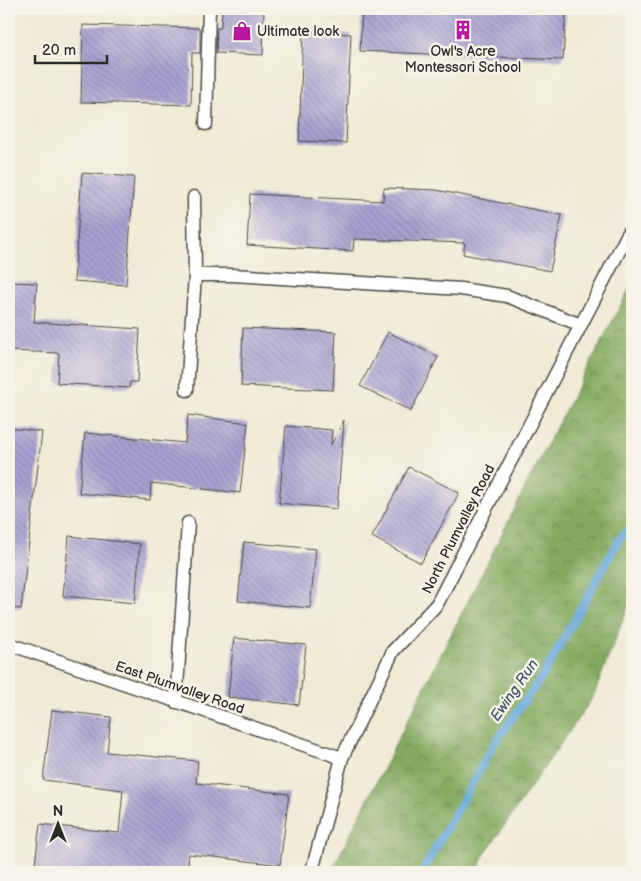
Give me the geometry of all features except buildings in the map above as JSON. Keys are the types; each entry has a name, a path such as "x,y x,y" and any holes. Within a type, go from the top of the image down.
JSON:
{"lane":[{"path":"206,124 209,9"},
{"path":"188,390 195,275 194,196"},
{"name":"North Plumvalley Road","path":"309,872 313,867 342,758 393,651 437,604 632,226"},
{"path":"195,275 232,275 461,289 507,296 581,325"},
{"path":"176,702 188,523"},
{"name":"East Plumvalley Road","path":"9,644 342,758"}],"green space":[{"path":"632,284 632,596 593,697 484,855 477,872 331,872 549,441"}],"waterway":[{"name":"Ewing Run","path":"422,872 494,744 544,674 620,538 632,527"}],"place":[{"name":"Owl's Acre Montessori School","path":"463,30"},
{"name":"Ultimate look","path":"242,31"}]}
